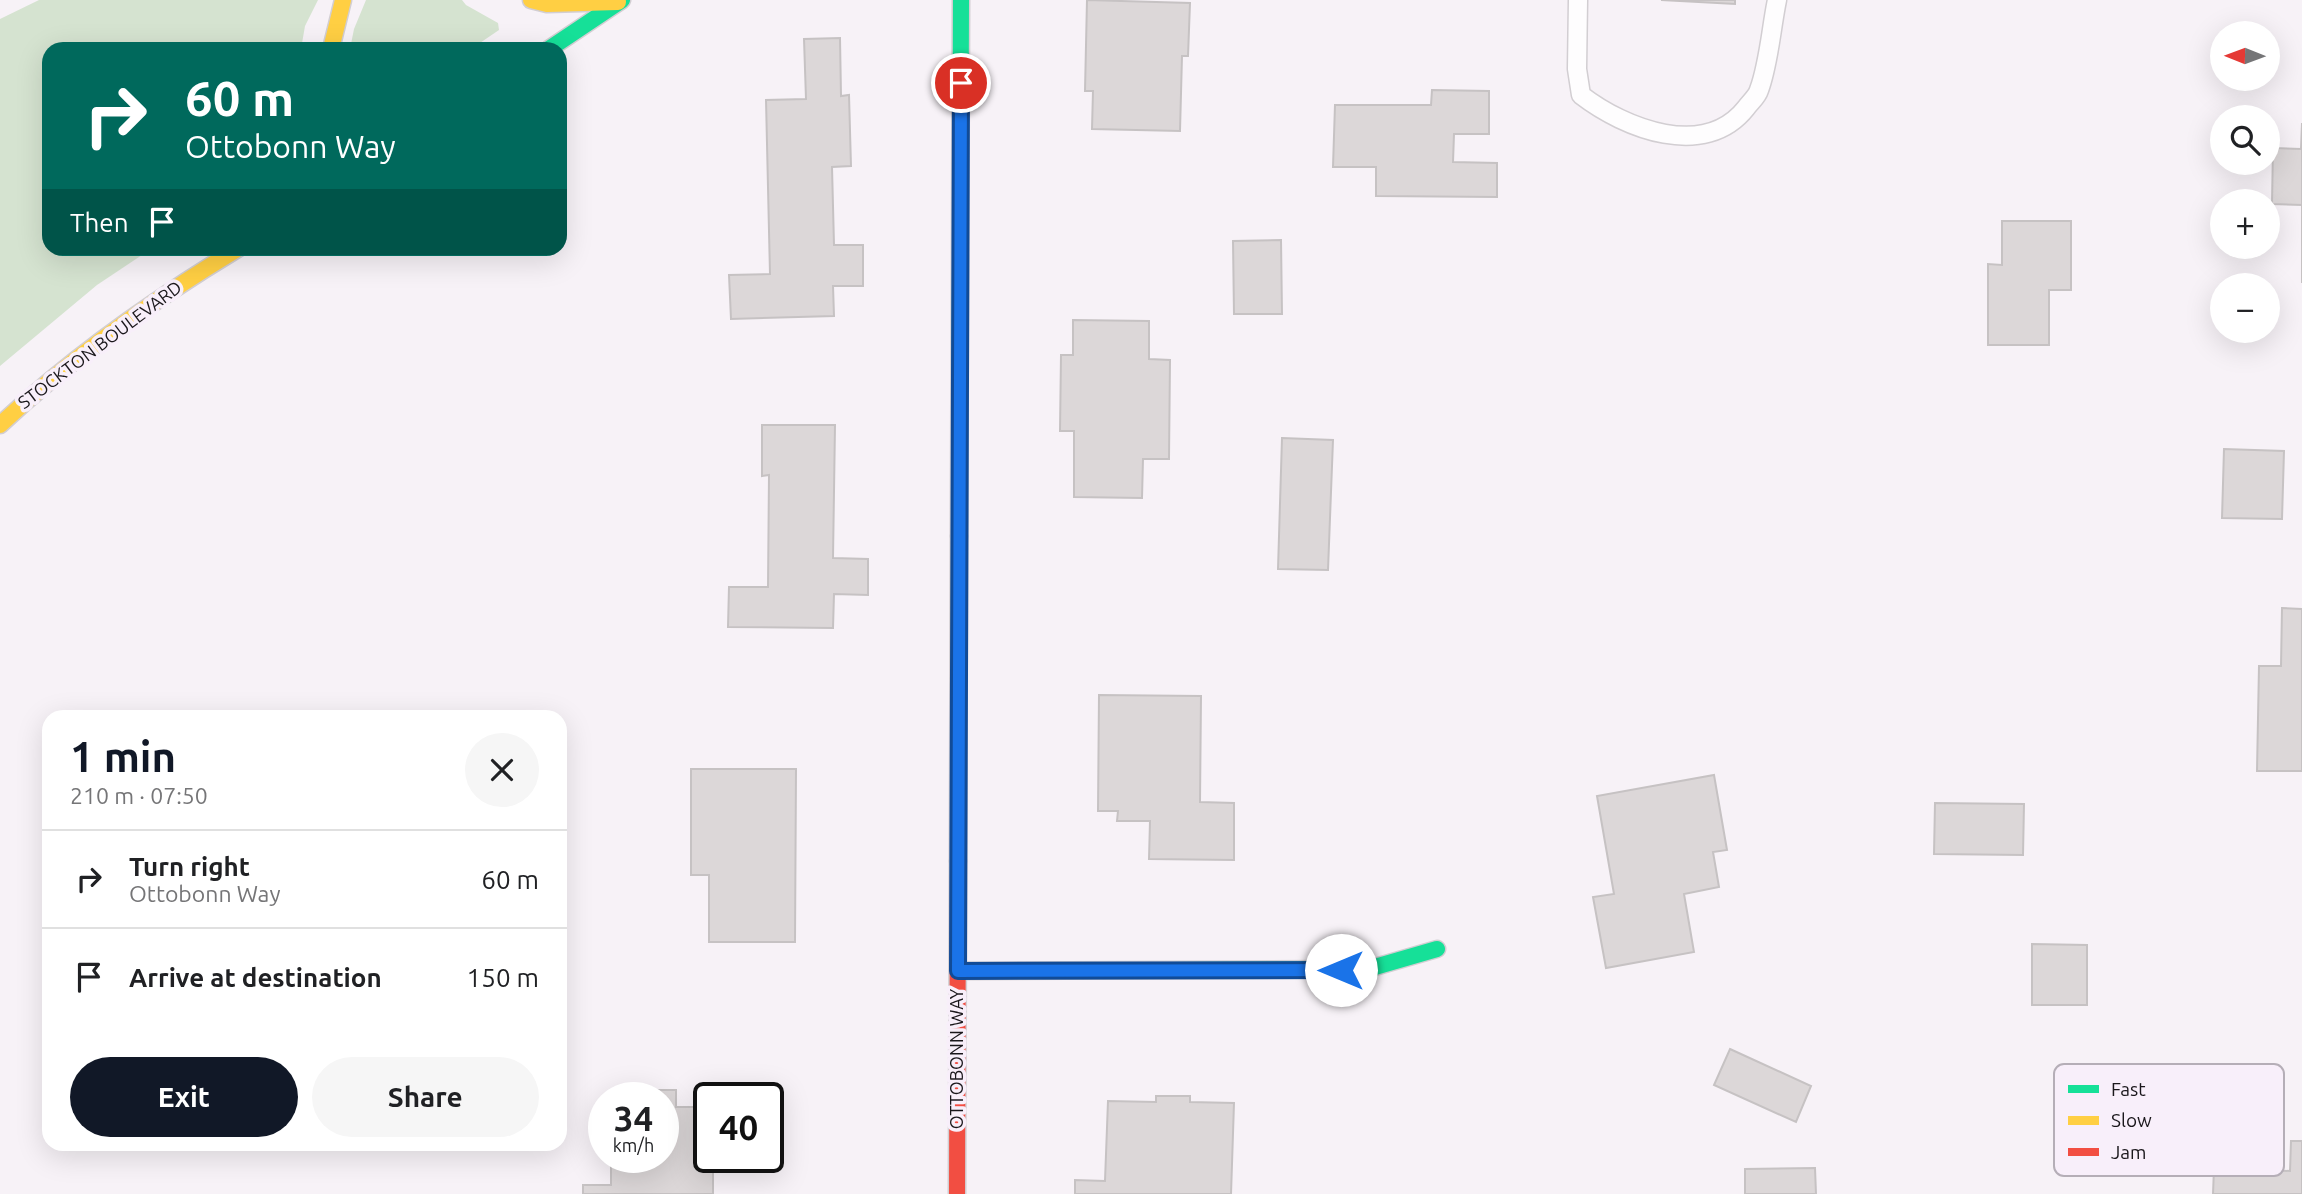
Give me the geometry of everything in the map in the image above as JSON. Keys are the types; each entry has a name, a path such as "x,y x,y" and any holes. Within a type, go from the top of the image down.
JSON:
{"main road":[{"path":"333,42 343,0"},
{"path":"531,0 547,4 620,1"},
{"name":"OTTOBONN WAY","path":"957,1194 961,0"},
{"path":"559,42 620,1"},
{"name":"STOCKTON BOULEVARD","path":"0,425 37,389 168,290 225,256"},
{"path":"958,971 1368,970 1437,949"}],"lane":[{"path":"1578,0 1577,69 1581,95 1605,114 1648,131 1694,136 1734,123 1759,92 1777,0"}],"green space":[{"path":"39,0 318,0 305,26 302,42 42,42 42,256 140,256 97,285 0,366 0,19"},
{"path":"366,0 462,0 498,23 499,30 481,42 351,42"}],"building":[{"path":"1087,0 1190,3 1188,56 1182,56 1180,131 1092,129 1093,91 1085,91"},
{"path":"1661,0 1735,0 1735,4"},
{"path":"840,38 841,96 849,95 851,166 832,167 834,245 863,245 863,286 833,286 834,316 731,319 729,275 770,274 766,100 806,99 804,39"},
{"path":"1432,90 1489,91 1489,134 1454,134 1453,162 1497,163 1497,197 1376,196 1376,167 1333,167 1335,105 1431,105"},
{"path":"2302,123 2302,205 2280,204 2280,189 2272,189 2273,175 2280,175 2280,148 2301,149"},
{"path":"2002,221 2071,221 2071,290 2049,290 2049,345 1988,345 1988,264 2002,265"},
{"path":"1281,240 1282,314 1234,314 1233,241"},
{"path":"1073,320 1149,321 1149,359 1170,360 1169,459 1143,459 1142,498 1074,497 1074,431 1060,431 1061,355 1073,355"},
{"path":"762,425 835,425 833,558 868,559 868,595 834,594 833,628 728,627 729,587 768,587 769,475 762,476"},
{"path":"1282,438 1333,440 1328,570 1278,569"},
{"path":"2224,449 2284,451 2282,519 2222,518"},
{"path":"2282,608 2302,609 2302,771 2257,771 2259,666 2281,666"},
{"path":"1099,695 1201,696 1200,802 1234,803 1234,860 1149,859 1150,821 1117,821 1118,811 1098,811"},
{"path":"691,769 796,769 795,942 709,942 709,875 691,875"},
{"path":"1714,775 1727,850 1713,852 1719,887 1684,894 1694,952 1606,968 1593,897 1614,894 1597,796"},
{"path":"1935,803 2024,804 2023,855 1934,854"},
{"path":"2032,944 2087,945 2087,1005 2032,1005"},
{"path":"1730,1049 1811,1086 1796,1122 1714,1085"},
{"path":"1156,1096 1190,1096 1190,1102 1234,1103 1231,1194 1075,1194 1075,1180 1105,1181 1108,1101 1156,1102"},
{"path":"679,1107 693,1107 693,1173 713,1173 713,1194 583,1194 583,1185 611,1185 611,1173 679,1173"},
{"path":"2291,1141 2302,1141 2302,1194 2213,1194 2214,1176 2284,1176 2284,1171 2290,1171"},
{"path":"1815,1168 1816,1194 1745,1194 1745,1169"}],"traffic: fast":[{"path":"559,42 622,0"},
{"path":"959,536 961,0"},
{"path":"958,971 1368,969 1437,949"}],"traffic: slow":[{"path":"333,42 343,0"},
{"path":"531,0 547,4 618,2"},
{"path":"0,425 85,352 226,256"},
{"path":"958,861 959,536"}],"traffic: jam":[{"path":"957,1194 958,861"}],"route":[{"path":"961,83 958,971 1341,970"}]}
